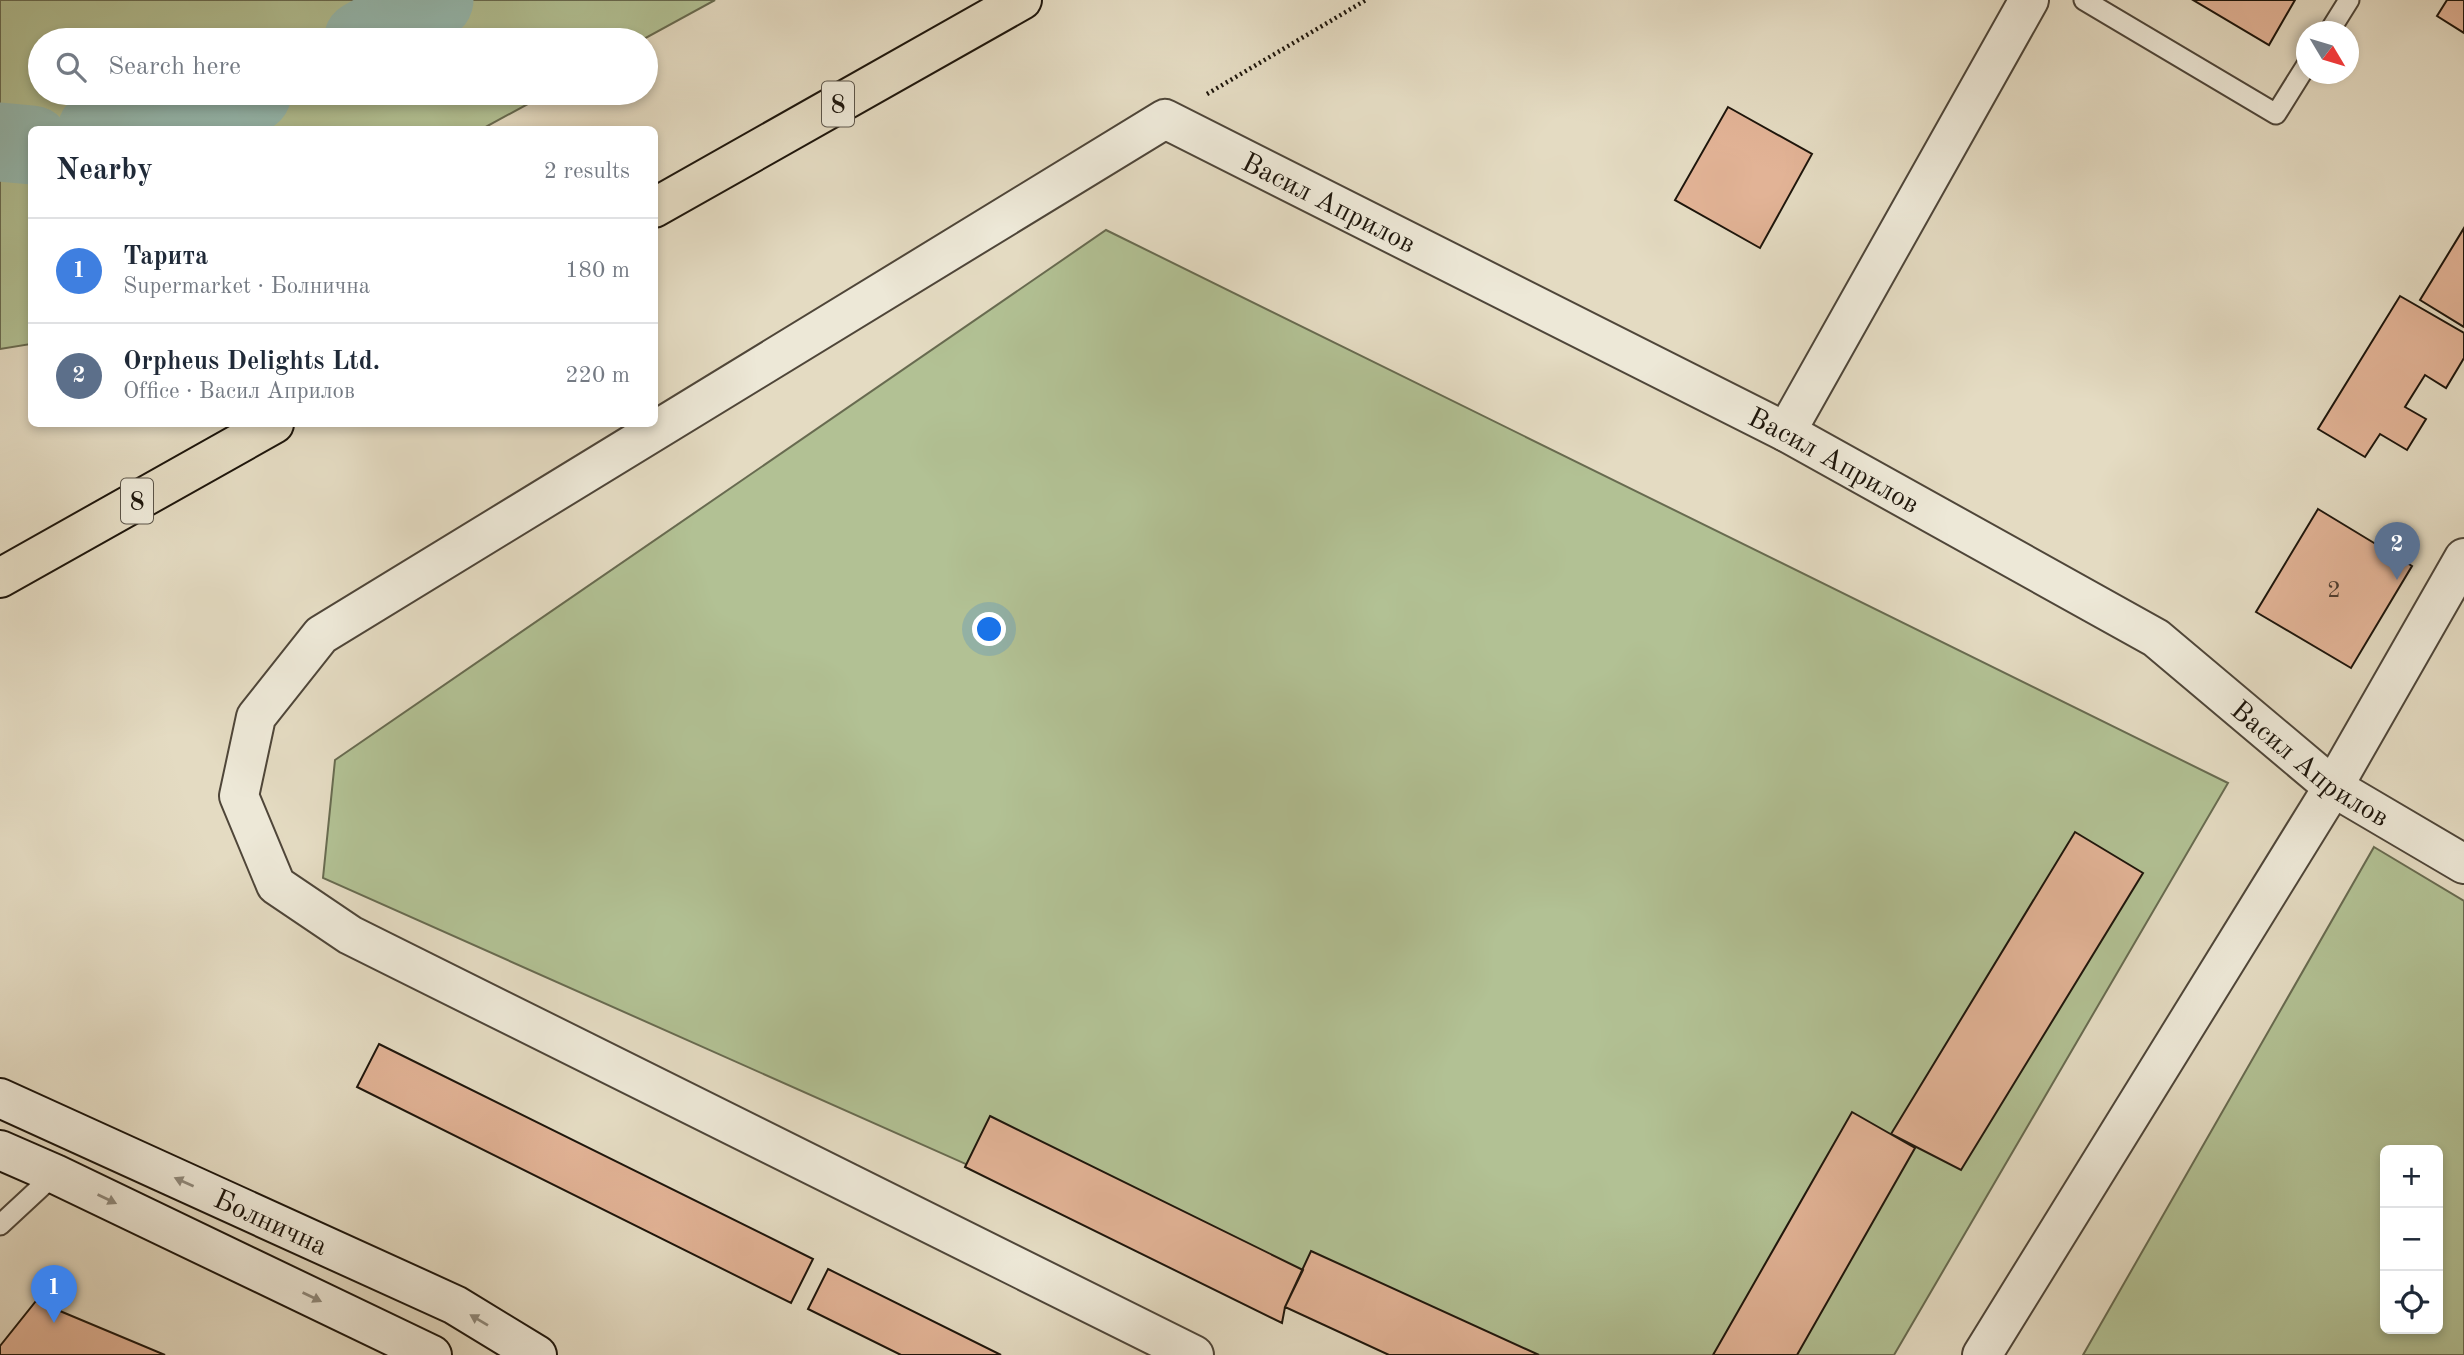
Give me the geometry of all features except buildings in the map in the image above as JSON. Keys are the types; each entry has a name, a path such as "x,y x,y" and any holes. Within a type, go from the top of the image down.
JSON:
{"main road":[{"name":"8","path":"658,206 1022,0"},
{"name":"8","path":"0,578 269,427"}],"street":[{"path":"1786,432 2029,0"},
{"name":"Васил Априлов","path":"1165,119 1786,432 2156,638 2333,787 2464,864"},
{"path":"1165,119 321,635 256,717 239,796 276,885 350,935 1194,1355"},
{"path":"1982,1355 2333,787 2464,558"},
{"name":"Болнична","path":"0,1098 455,1305 537,1355"},
{"name":"Болнична","path":"0,1150 432,1355"}],"lane":[{"path":"2084,0 2276,114 2296,82"},
{"path":"2336,21 2348,0"},
{"path":"0,1225 55,1174"}],"path":[{"path":"1165,119 1366,0"}],"green space":[{"path":"0,0 715,0 658,31 658,28 28,28 28,105 526,105 488,126 28,126 28,344 0,349"},
{"path":"1106,230 2228,783 1894,1355 1395,1355 323,878 335,760"},
{"path":"2374,847 2464,901 2464,1355 2083,1355"}],"waterway":[{"path":"384,28 434,0"},
{"path":"114,126 202,105"},
{"path":"0,142 28,145"}],"place":[{"name":"Orpheus Delights Ltd.","path":"2397,580"},
{"name":"Тарита","path":"54,1323"}]}
